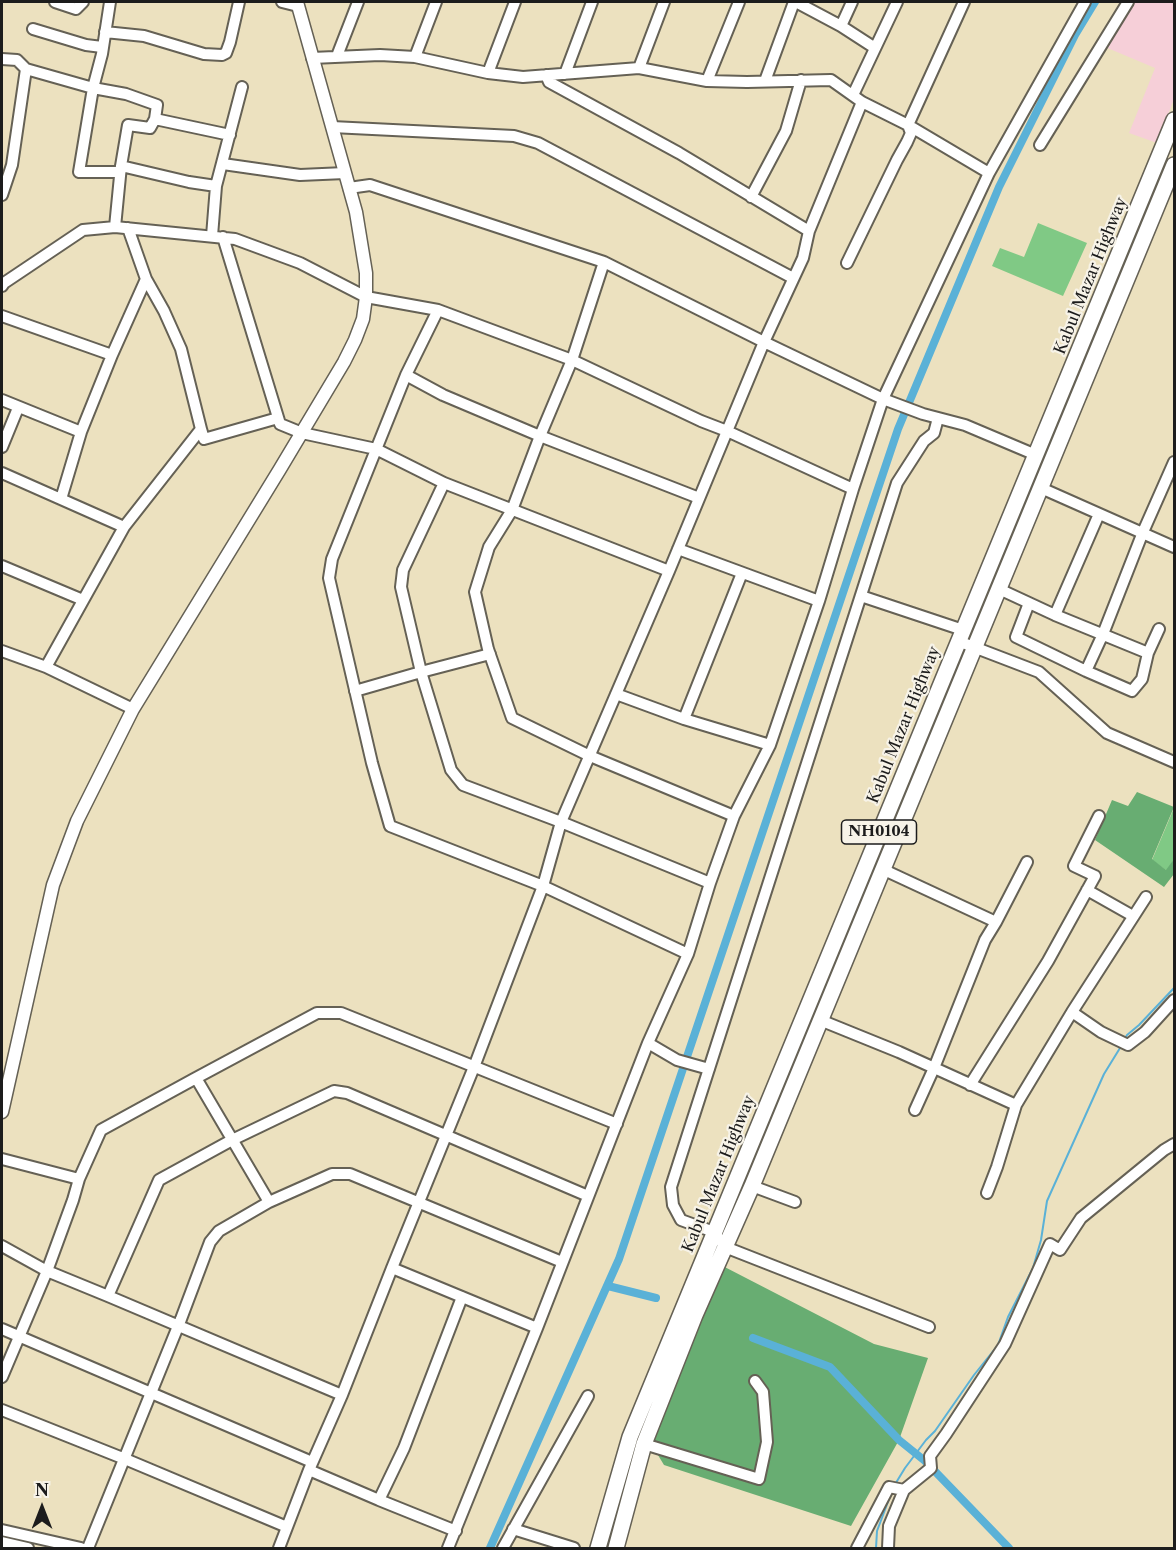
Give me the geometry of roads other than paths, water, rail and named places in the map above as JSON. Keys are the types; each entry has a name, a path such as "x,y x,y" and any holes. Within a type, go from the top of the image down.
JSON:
{"highway":[{"name":"Kabul Mazar Highway","path":"598,1548 630,1437 1174,120"},
{"name":"Kabul Mazar Highway","path":"616,1548 644,1444 695,1315 752,1186 1174,165"}],"main road":[{"path":"2,1112 3,1097 53,885 77,820 133,709 344,362 363,319 366,297 364,263 356,212 298,4"}],"street":[{"path":"55,2 76,9 84,2"},
{"path":"110,2 79,172 120,169 216,186"},
{"path":"105,32 144,36 204,54 222,55 226,52 230,42 238,2"},
{"path":"282,2 298,4"},
{"path":"337,56 358,2"},
{"path":"415,57 436,2"},
{"path":"488,73 515,2"},
{"path":"565,74 592,2"},
{"path":"639,68 664,2"},
{"path":"707,81 739,2"},
{"path":"765,81 795,2 841,26 875,48"},
{"path":"841,26 852,2"},
{"path":"279,1548 310,1466 342,1395 474,1067 543,886 561,822 764,342 803,258 809,231 875,48 897,2"},
{"path":"847,263 907,142 911,133 908,125 964,2"},
{"path":"448,1548 648,1043 688,954 734,816 770,745 884,399 989,173 1085,2"},
{"path":"1040,145 1128,2"},
{"path":"33,29 102,47"},
{"path":"312,58 380,55 415,57 488,73 524,77 639,68 707,81 831,80 858,99 908,125 989,173"},
{"path":"2,58 17,60 26,69 93,88 126,94 157,105 155,119 150,128 128,124 120,169 115,227"},
{"path":"2,195 12,165 26,69"},
{"path":"546,75 549,82 679,153 809,231"},
{"path":"751,197 786,131 801,80"},
{"path":"242,87 216,186 218,237 280,424 302,433 376,448 444,483 669,571"},
{"path":"155,119 230,135"},
{"path":"332,127 514,135 538,143 793,278"},
{"path":"223,164 300,175 345,173"},
{"path":"350,188 370,185 604,262 895,404 923,414 965,424 1036,455"},
{"path":"2,283 83,230 115,227 235,239 300,263 366,297 438,310 572,360 853,489"},
{"path":"128,228 146,279 181,349 204,439 278,418"},
{"path":"604,262 572,360 512,510 489,547 475,592 490,654 512,718 590,756 734,816"},
{"path":"61,499 81,432 146,279"},
{"path":"438,310 406,375 376,448 332,559 329,578 372,763 390,826 543,886 688,954"},
{"path":"2,316 112,355"},
{"path":"406,375 443,395 540,436 699,498"},
{"path":"2,400 81,432"},
{"path":"2,447 18,408"},
{"path":"929,1327 725,1247 714,1232 681,1220 673,1205 671,1187 897,483 924,441 934,433 938,418"},
{"path":"46,667 124,527 201,429"},
{"path":"1086,671 1174,462"},
{"path":"2,473 124,527"},
{"path":"444,483 403,570 400,587 421,672 451,771 463,785 561,822 710,884"},
{"path":"1041,488 1174,547"},
{"path":"1055,615 1099,514"},
{"path":"678,549 819,601"},
{"path":"2,566 82,600"},
{"path":"684,718 742,573"},
{"path":"999,590 1148,653"},
{"path":"861,596 960,636 974,647 1039,672 1107,733 1174,762"},
{"path":"1029,603 1016,638 1132,691 1142,679 1148,653 1159,629"},
{"path":"2,651 46,667 133,709"},
{"path":"355,691 490,654"},
{"path":"616,694 770,745"},
{"path":"970,1085 1048,961 1095,876 1074,866 1099,816"},
{"path":"915,1110 985,940 1027,862"},
{"path":"882,869 996,922"},
{"path":"1087,890 1133,916"},
{"path":"987,1193 998,1167 1016,1105 1072,1012 1146,897"},
{"path":"1072,1012 1101,1032 1128,1045 1145,1032 1174,1000"},
{"path":"2,1377 47,1271 79,1179 101,1131 317,1013 341,1013 617,1124"},
{"path":"820,1020 899,1052 1016,1105"},
{"path":"648,1043 677,1060 709,1069"},
{"path":"196,1078 269,1202"},
{"path":"108,1296 159,1180 232,1140 334,1091 347,1093 588,1196"},
{"path":"857,1548 889,1487 897,1489 931,1468 930,1456 1005,1344 1050,1245 1060,1250 1081,1218 1174,1144"},
{"path":"2,1159 79,1179"},
{"path":"88,1548 210,1242 219,1231 269,1202 332,1174 350,1174 562,1262"},
{"path":"752,1186 795,1202"},
{"path":"2,1246 47,1271 342,1395"},
{"path":"392,1268 537,1328"},
{"path":"379,1500 404,1448 462,1297"},
{"path":"2,1329 310,1466 379,1500 456,1531"},
{"path":"644,1444 759,1479 766,1442 763,1392 755,1381"},
{"path":"503,1548 588,1396"},
{"path":"2,1410 287,1527"},
{"path":"888,1548 897,1489"},
{"path":"513,1529 574,1548"},
{"path":"2,1530 81,1548"},
{"path":"2,1542 28,1548"}],"waterway":[{"path":"490,1548 619,1259 898,429 999,187 1075,35 1095,2"},
{"path":"1124,1040 1174,988"},
{"path":"894,1486 905,1468 998,1345 1008,1317 1033,1268 1041,1240 1047,1201 1104,1074 1120,1048"},
{"path":"608,1286 656,1298"},
{"path":"753,1338 830,1367 899,1440 925,1461 1009,1548"},
{"path":"876,1548 877,1531 892,1491"}]}
